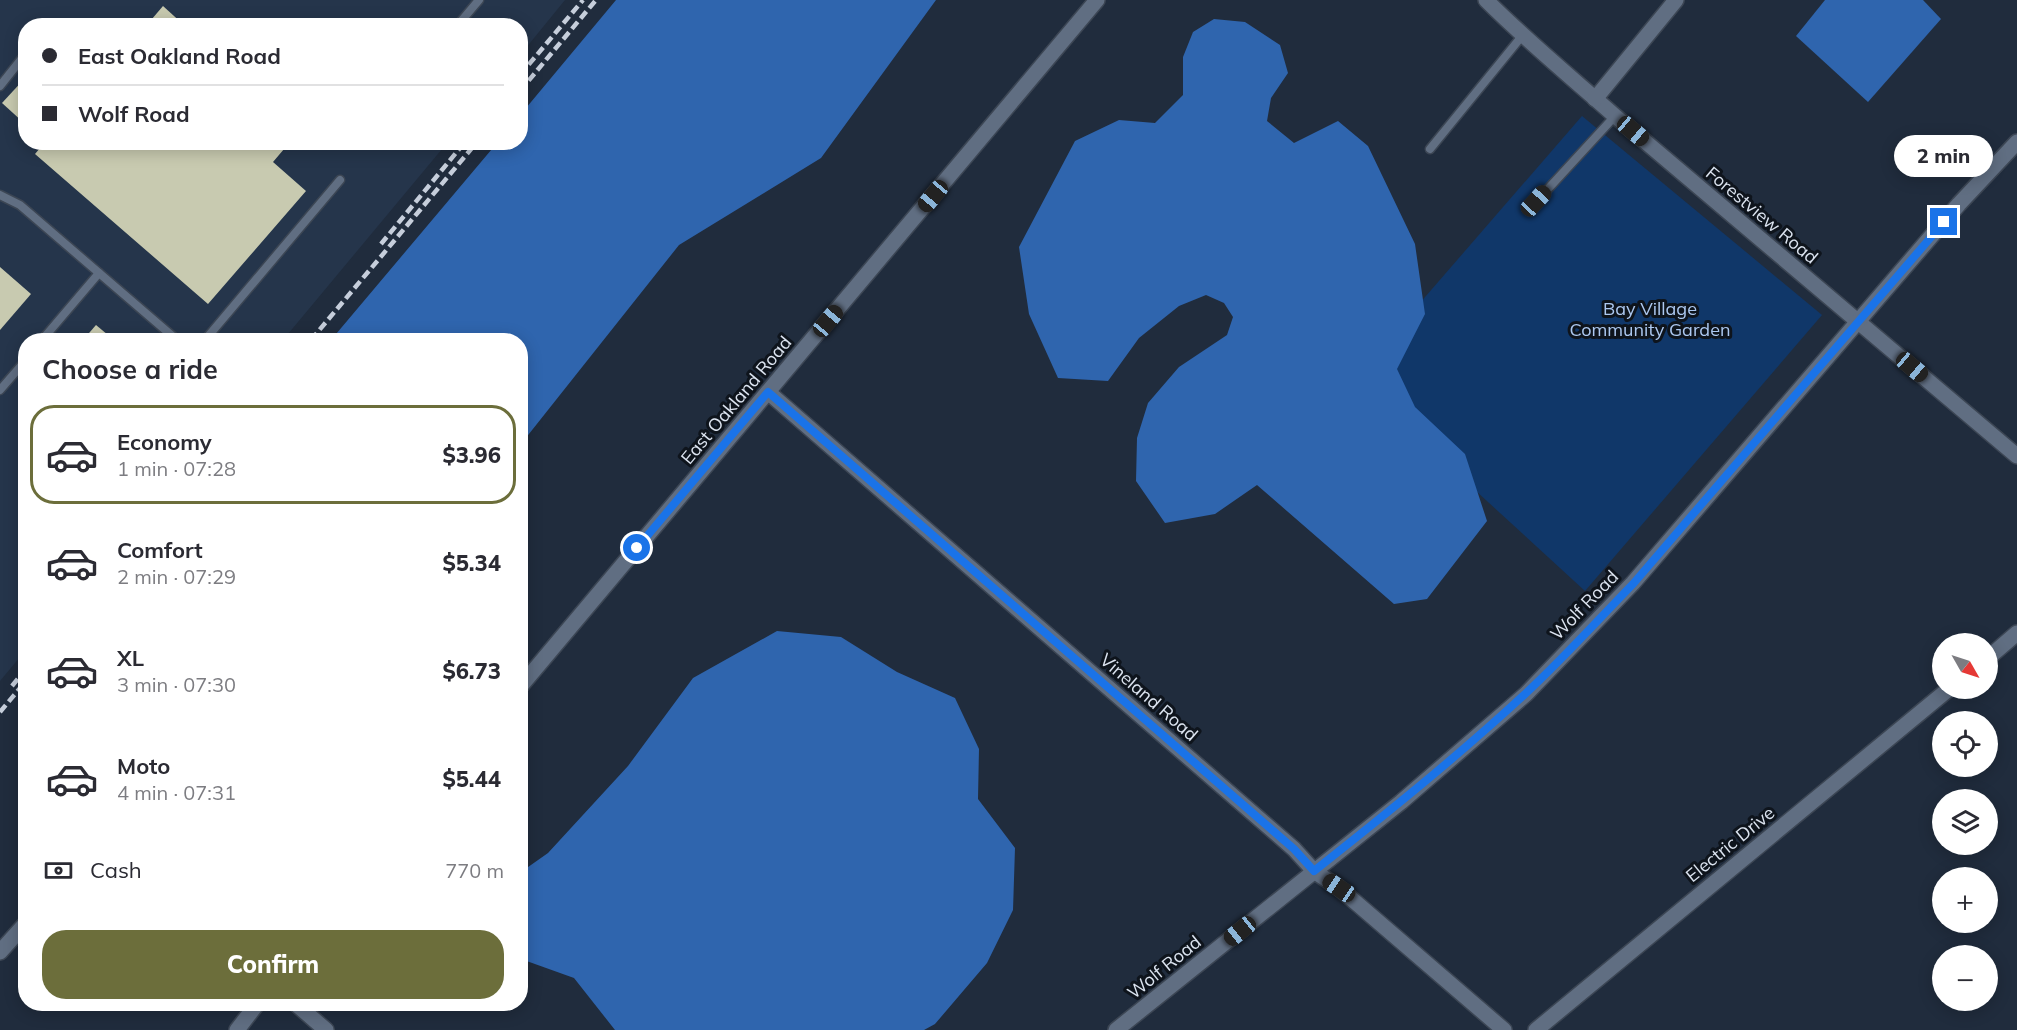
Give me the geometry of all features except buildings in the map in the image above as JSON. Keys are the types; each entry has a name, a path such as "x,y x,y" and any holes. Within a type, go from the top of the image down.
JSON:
{"street":[{"name":"East Oakland Road","path":"528,677 1097,0"},
{"name":"Forestview Road","path":"1486,0 1522,36 1595,99 2017,456"},
{"path":"1595,99 1677,0"},
{"name":"Wolf Road","path":"1116,1030 1469,744 1526,694 1633,584 1959,204 2017,142"},
{"name":"Vineland Road","path":"768,392 1294,849 1314,871 1339,888 1504,1030"},
{"path":"1998,649 2017,633"},
{"name":"Electric Drive","path":"1536,1030 1937,699"},
{"path":"0,952 18,932"},
{"path":"237,1030 252,1011"},
{"path":"304,1011 326,1030"}],"lane":[{"path":"464,18 479,0"},
{"path":"1430,149 1522,36"},
{"path":"0,86 18,63"},
{"path":"1536,201 1616,116"},
{"path":"211,333 340,180"},
{"path":"0,195 20,205 169,333"},
{"path":"48,333 99,273"},
{"path":"0,390 18,369"}],"shaded area":[{"path":"0,0 565,0 528,45 528,18 18,18 18,150 441,150 289,333 18,333 18,659 0,681"},
{"path":"616,0 936,0 821,158 679,245 528,435 528,333 337,333 491,150 528,150 528,106"},
{"path":"1825,0 1923,0 1941,19 1868,102 1796,36"},
{"path":"1214,19 1245,22 1280,45 1288,73 1271,98 1267,121 1294,143 1338,121 1368,146 1415,244 1425,314 1397,369 1415,407 1465,454 1487,521 1427,599 1394,604 1257,485 1215,514 1165,523 1136,481 1137,438 1148,403 1179,367 1227,335 1233,317 1224,303 1206,295 1179,306 1139,338 1108,381 1058,378 1029,314 1019,247 1075,141 1119,120 1155,123 1183,95 1183,57 1193,32"},
{"path":"777,631 841,637 897,672 955,698 979,749 978,799 1015,848 1013,910 987,963 935,1024 924,1030 615,1030 574,978 528,962 528,867 548,853 628,766 693,678"}],"green space":[{"name":"Bay Village Community Garden","path":"1582,116 1822,315 1585,591 1354,379"}],"railway":[{"path":"528,65 583,0"},
{"path":"528,81 596,0"},
{"path":"381,244 458,150"},
{"path":"317,333 470,150"},
{"path":"12,686 18,679"},
{"path":"0,712 18,691"}],"route":[{"path":"637,548 768,392 1294,849 1314,871 1469,744 1526,694 1579,640 1633,584 1944,222"}]}
